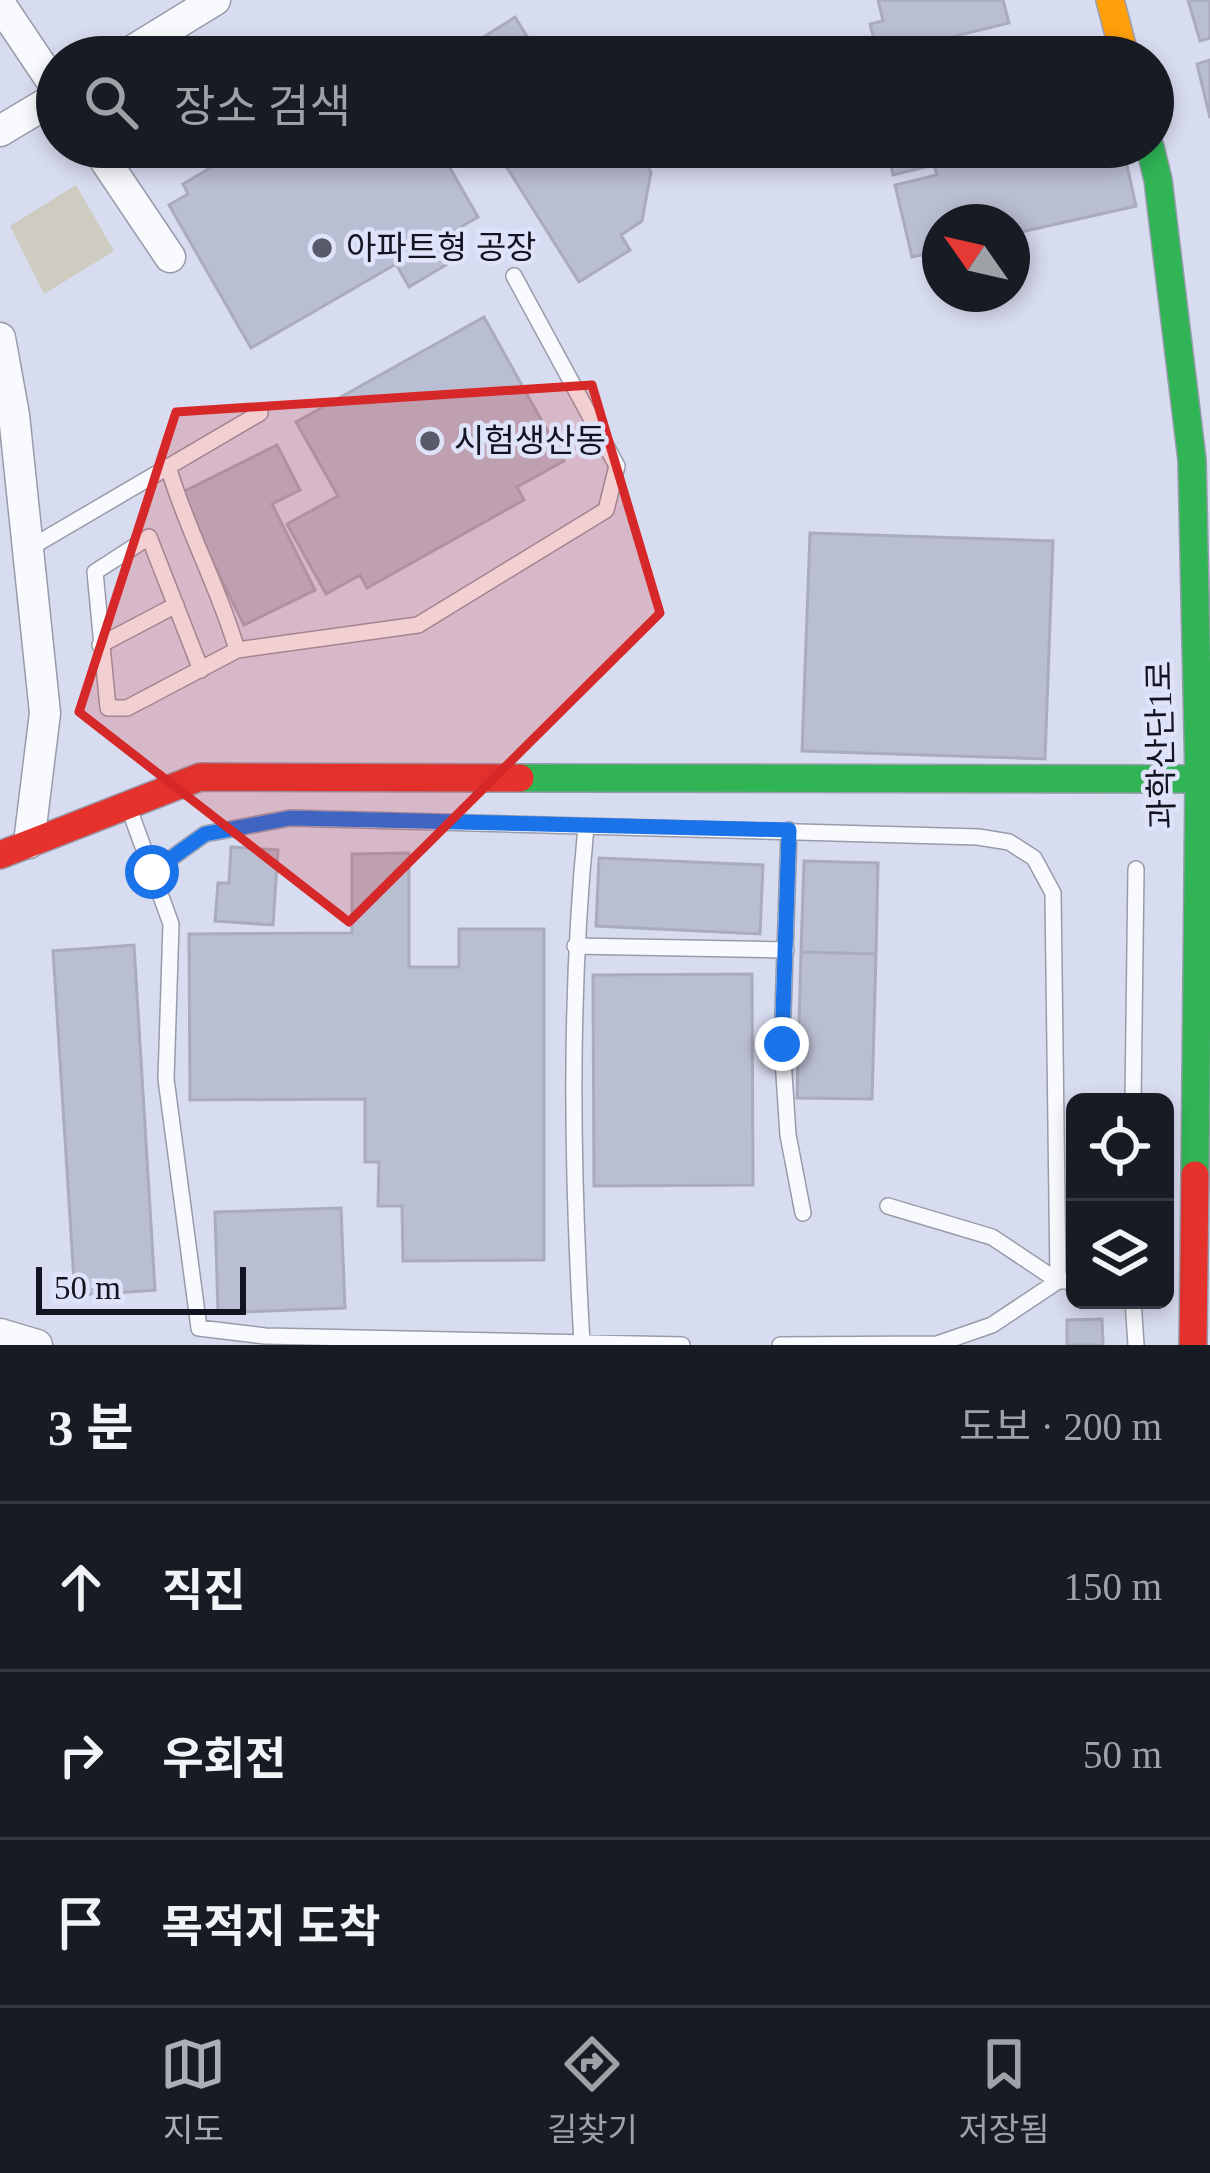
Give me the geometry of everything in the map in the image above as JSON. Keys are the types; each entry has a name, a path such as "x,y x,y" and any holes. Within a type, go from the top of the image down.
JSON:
{"main road":[{"path":"1110,0 1120,36"},
{"name":"과학산단1로","path":"1155,168 1192,460 1204,779 1186,1284 1193,1345"},
{"path":"15,849 200,777 1204,779"}],"street":[{"path":"156,36 215,0"},
{"path":"6,14 36,60"},
{"path":"0,131 36,107"},
{"path":"110,168 170,257"},
{"path":"0,338 14,415 45,713 15,849"},
{"path":"0,1334 38,1345"}],"lane":[{"path":"201,670 149,537 95,572 108,708 127,709 201,670 237,650 418,626 606,510 617,466 514,276"},
{"path":"28,549 260,412"},
{"path":"168,466 237,650"},
{"path":"100,645 176,605"},
{"path":"128,805 171,924 166,1079 199,1328 266,1336 682,1345"},
{"path":"152,872 205,834 290,818 978,836 1009,842 1034,858 1053,893 1066,1281"},
{"path":"582,1343 576,1235 575,946 586,827"},
{"path":"789,830 782,1044 803,1213"},
{"path":"1133,1093 1136,869"},
{"path":"575,946 786,950"},
{"path":"888,1206 992,1237 1066,1281"},
{"path":"780,1345 938,1344 992,1325 1066,1281"},
{"path":"1134,1309 1136,1345"}],"highlighted area":[{"path":"592,385 660,613 349,922 79,712 176,412"}],"shaded area":[{"path":"76,185 114,251 44,294 10,226"}],"building":[{"path":"878,0 1003,0 1009,23 956,36 873,36 870,24 883,21"},
{"path":"1188,0 1210,0 1210,38 1200,41"},
{"path":"515,17 527,36 485,36"},
{"path":"1210,60 1210,118 1197,64"},
{"name":"아파트형 공장","path":"210,168 450,168 478,217 444,237 456,259 409,287 396,264 251,348 169,205 188,194 183,184"},
{"path":"507,168 648,168 651,172 642,221 621,235 630,250 579,282"},
{"path":"892,168 922,168 893,175"},
{"path":"935,168 1128,168 1136,206 1030,230 1030,204 922,204 922,255 912,257 895,185 937,175"},
{"name":"시험생산동","path":"484,317 564,461 517,487 524,500 367,588 360,575 326,594 287,524 338,496 296,422"},
{"path":"277,445 300,490 272,504 315,590 244,625 179,494"},
{"path":"810,533 1053,541 1045,759 802,751"},
{"path":"231,847 278,850 273,925 215,921 218,883 229,883"},
{"path":"409,853 409,967 459,967 459,929 544,929 544,1260 403,1261 402,1206 378,1206 379,1162 365,1162 365,1099 190,1100 189,934 352,933 352,854"},
{"path":"599,858 763,865 760,934 596,926"},
{"path":"804,861 878,863 876,954 801,952"},
{"path":"134,945 155,1290 75,1296 53,951"},
{"path":"801,952 876,954 872,1099 797,1098"},
{"path":"752,974 753,1185 594,1186 593,975"},
{"path":"341,1208 345,1308 218,1313 215,1212"},
{"path":"1102,1319 1103,1345 1067,1345 1067,1320"}],"traffic: fast":[{"path":"1155,168 1192,460 1199,779 1195,1175"},
{"path":"520,778 1210,779"}],"traffic: slow":[{"path":"1110,0 1119,36"}],"traffic: jam":[{"path":"0,855 200,777 520,778"},
{"path":"1193,1345 1195,1175"}],"place":[{"name":"아파트형 공장","path":"322,248"},
{"name":"시험생산동","path":"430,441"}],"route":[{"path":"152,872 205,834 290,818 789,830 782,1044"}]}
